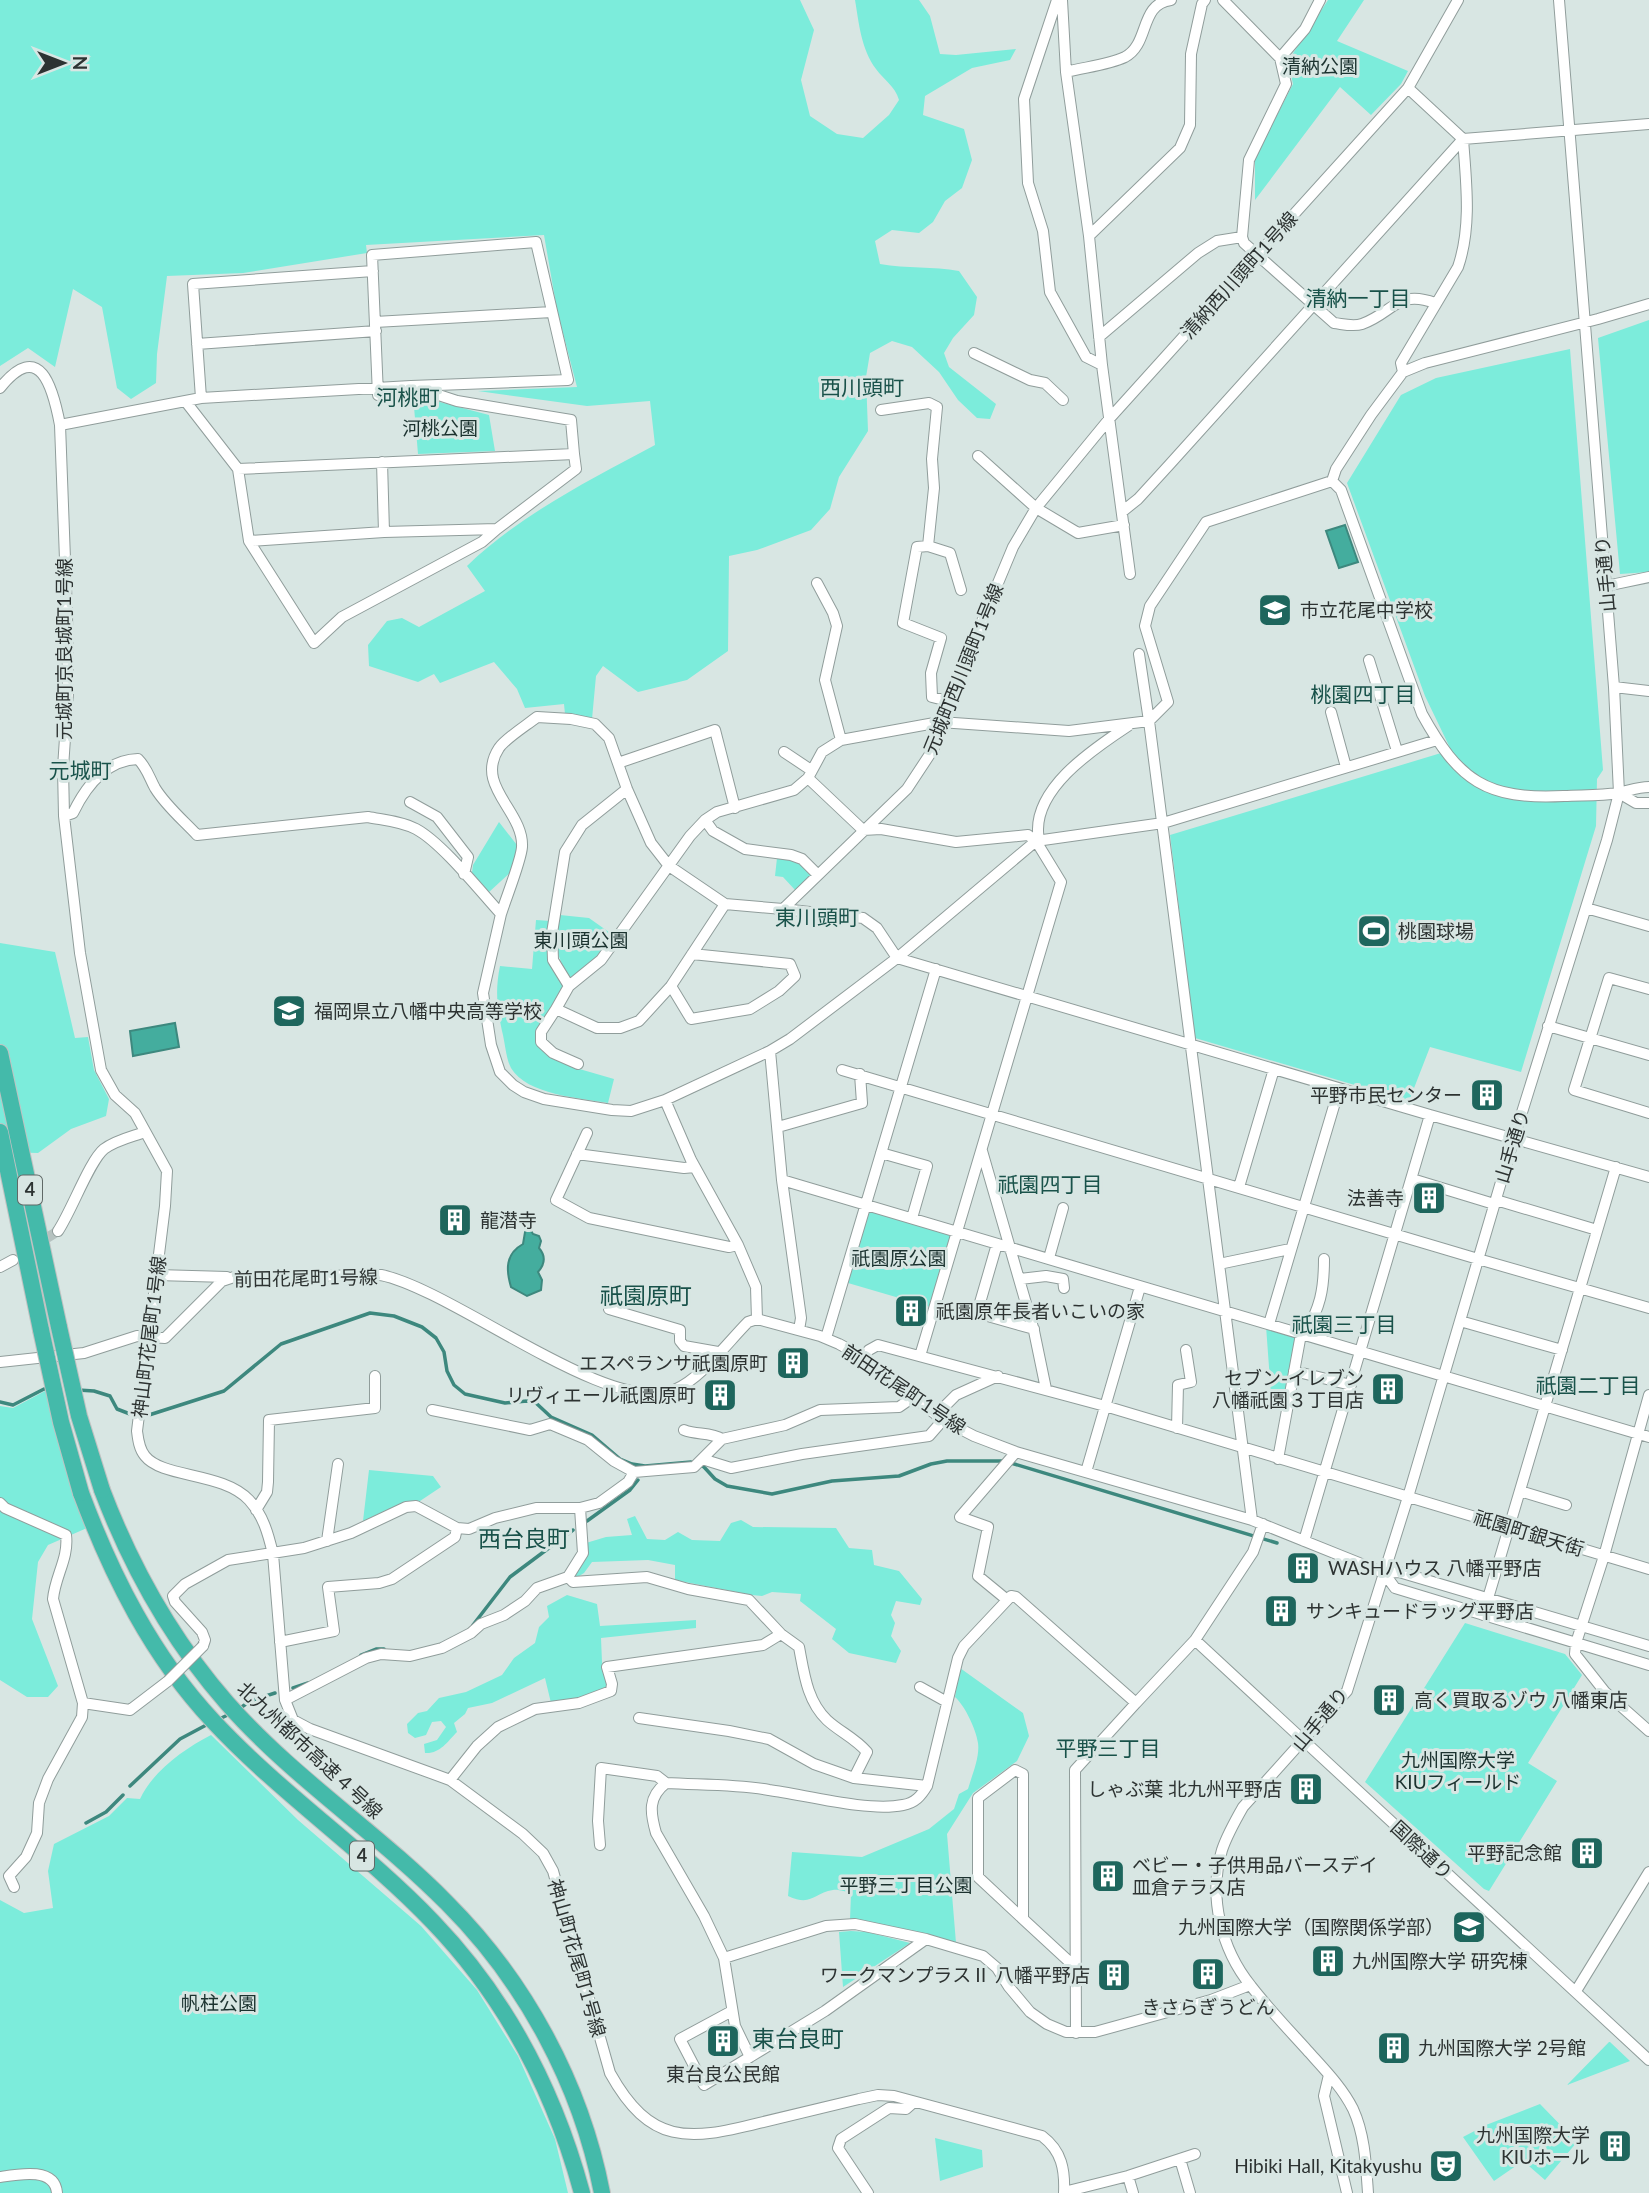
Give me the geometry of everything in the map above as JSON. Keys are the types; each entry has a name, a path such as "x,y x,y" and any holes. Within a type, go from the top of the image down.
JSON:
{"highway":[{"name":"北九州都市高速４号線","path":"0,1053 79,1416 102,1490 146,1589 183,1648 254,1731 447,1903 495,1959 539,2024 561,2066 583,2121 603,2193"},
{"name":"4","path":"0,1132 61,1422 80,1493 110,1567 128,1601 167,1664 237,1746 402,1892 433,1922 479,1975 536,2066 562,2127 582,2193"}],"street":[{"path":"1059,0 1066,72 1089,236 1102,365 1130,574"},
{"path":"1059,0 1024,99 1028,183 1043,231 1050,292 1086,356 1102,365"},
{"path":"1066,72 1128,56 1141,39 1150,11 1163,1 1171,0"},
{"path":"1089,236 1180,148 1190,125 1191,54 1202,4 1206,0"},
{"path":"1223,0 1280,58 1286,84 1249,160 1242,237 1244,243 1334,323 1350,326 1363,324 1408,298 1421,297 1435,303"},
{"path":"1280,58 1304,29 1321,0"},
{"name":"清納西川頭町1号線","path":"1013,547 1036,508 1110,418 1408,88 1458,0"},
{"name":"山手通り","path":"1368,2193 1359,2124 1345,2096 1250,1985 1235,1962 1221,1926 1216,1903 1221,1852 1243,1807 1348,1691 1619,793 1614,687 1559,0"},
{"path":"1403,372 1401,363 1458,267 1464,251 1467,203 1463,139 1408,88"},
{"path":"1123,510 1138,499 1463,139 1649,124"},
{"path":"1099,337 1198,253 1217,240 1242,237"},
{"path":"60,425 201,398 378,391 411,386 568,380 536,242 372,255 378,391"},
{"path":"201,398 193,284 373,271"},
{"path":"1332,481 1336,469 1364,426 1403,372 1425,363 1483,350 1649,304"},
{"path":"197,344 552,312"},
{"path":"974,353 1012,372 1045,383 1063,400"},
{"name":"元城町京良城町1号線","path":"0,388 13,372 25,367 38,370 48,379 60,425 68,693 63,768 64,816 80,953 101,1070 115,1095 135,1113 145,1132"},
{"path":"186,402 238,469 249,541 314,643 342,617 482,542 576,469 571,420 457,401 411,386"},
{"path":"881,410 929,403 937,407 932,459 934,488 928,546"},
{"path":"238,469 574,454"},
{"path":"978,456 1036,508 1078,533 1124,525"},
{"path":"382,462 384,532"},
{"path":"578,1064 553,1053 541,1042 541,1032 569,986 601,960 705,820 717,813 794,790 809,774 822,752 841,740 940,722 1069,731 1149,721 1168,702 1145,626 1150,606 1206,522 1332,481"},
{"path":"1332,481 1340,490 1422,713 1437,740 1461,770 1479,783 1514,795 1545,797 1619,793 1635,787 1649,787"},
{"path":"249,541 384,532 497,529"},
{"path":"948,701 932,697 931,673 941,638 903,623 917,547 928,546 950,552 961,590"},
{"name":"元城町西川頭町1号線","path":"783,909 907,789 934,748 948,701 1013,547"},
{"path":"1606,586 1649,577"},
{"path":"817,583 837,626 825,680 841,740"},
{"path":"1139,654 1252,1520"},
{"path":"1369,660 1397,751"},
{"path":"1614,687 1649,691"},
{"path":"1331,712 1346,767"},
{"path":"1437,740 1163,823 1038,841 897,958 770,1051 665,1100 631,1111 578,1105 524,1092 513,1086 500,1072 491,1045 483,993 501,914 522,847 517,824 497,790 491,771 499,747 537,717 571,719 595,724 609,738 627,789 651,843 669,866 725,904 863,918 877,928 897,958 1339,1089 1649,1177"},
{"path":"920,1356 1061,882 1038,841 1037,830 1050,791 1092,749 1131,725"},
{"path":"618,762 715,730 735,808"},
{"path":"784,752 863,830 881,829 956,842 1028,835 1038,841"},
{"path":"64,816 73,813 81,796 95,779 115,763 138,759 146,766 163,798 197,835 368,817 393,821 416,829 435,843 501,914"},
{"path":"569,986 553,960 552,933 565,852 582,825 627,789"},
{"path":"1619,793 1636,803 1649,803"},
{"path":"410,802 437,817 468,856 464,874"},
{"path":"705,820 713,831 745,849 792,855 802,859 818,875"},
{"path":"555,1009 597,1028 620,1028 639,1021 671,986 725,904"},
{"path":"1586,908 1649,926"},
{"path":"671,986 691,1019 750,1009 779,991 795,976 790,964 692,954"},
{"path":"826,1338 936,969"},
{"path":"1649,989 1609,978 1574,1090 1649,1113"},
{"path":"1548,1026 1649,1055"},
{"path":"770,1051 782,1180 801,1318 799,1330"},
{"path":"1239,1187 1275,1069"},
{"path":"842,1070 1649,1308"},
{"path":"778,1126 862,1103 860,1074"},
{"path":"1269,1324 1339,1089"},
{"path":"665,1100 695,1167 756,1287 757,1319"},
{"path":"1304,1541 1430,1115"},
{"path":"58,1231 103,1150 145,1132"},
{"name":"神山町花尾町1号線","path":"145,1132 167,1171 137,1431 139,1445 145,1457 157,1466 220,1482 248,1499 256,1510 268,1532 273,1553 285,1700 293,1720 450,1780 523,1834 543,1853 553,1871 610,2073 622,2094 651,2122 669,2131 696,2135 721,2133 878,2095 894,2096 1042,2136 1058,2153 1063,2164 1064,2193"},
{"path":"587,1133 555,1200 589,1218 729,1247 737,1245"},
{"path":"982,1151 1034,1329 1046,1389"},
{"path":"881,1153 927,1166 912,1218"},
{"path":"577,1154 684,1168 695,1167"},
{"path":"1483,1615 1616,1167"},
{"path":"782,1180 1643,1435"},
{"path":"1412,1180 1597,1230"},
{"path":"1049,1258 1063,1208"},
{"path":"997,1244 977,1313 1034,1329"},
{"path":"1219,1264 1290,1249"},
{"path":"1278,1459 1303,1334 1317,1312 1324,1288 1324,1259"},
{"path":"0,1267 13,1260"},
{"path":"157,1275 234,1277"},
{"name":"前田花尾町1号線","path":"0,1362 84,1353 137,1335 164,1338 222,1281 234,1277 381,1275 397,1278 433,1294 570,1368 631,1393 661,1395 683,1386 748,1322 757,1319 826,1338 863,1357 940,1418 1010,1459 1086,1472 1252,1520 1260,1533 1304,1541 1384,1573 1399,1572 1649,1646"},
{"path":"1020,1279 1046,1276 1063,1279 1064,1288"},
{"path":"1086,1472 1140,1287"},
{"path":"609,1309 680,1330 680,1341 684,1346 719,1352"},
{"path":"1460,1321 1562,1350"},
{"name":"祇園町銀天街","path":"863,1357 878,1345 998,1376 1649,1569"},
{"path":"1177,1428 1178,1385 1191,1382 1186,1350"},
{"path":"1294,1371 1351,1385"},
{"path":"256,1510 267,1492 269,1420 375,1408 375,1376"},
{"path":"432,1410 530,1430 550,1424 588,1440 614,1461 634,1472 699,1462 731,1468 802,1454 929,1437 956,1395 998,1376"},
{"path":"1649,1395 1643,1435 1581,1626 1575,1654 1605,1692 1649,1731"},
{"path":"699,1462 722,1439 785,1425 820,1410 900,1407 912,1398"},
{"path":"684,1430 695,1434 716,1435 722,1439"},
{"path":"1006,1600 978,1576 988,1527 960,1517 1010,1459"},
{"path":"327,1541 338,1464"},
{"path":"83,1703 130,1710 168,1681 203,1647 205,1640 202,1632 175,1602 173,1596 185,1584 228,1560 304,1548 351,1533 406,1507 416,1506 457,1528 469,1529 495,1518 536,1508 580,1508 599,1503 628,1482 634,1472"},
{"path":"1520,1491 1566,1505"},
{"path":"0,1503 5,1508 66,1535 68,1550 55,1582 53,1599 83,1703 82,1717 48,1779 39,1803 37,1833 26,1857 9,1876 14,1887"},
{"path":"285,1700 366,1658 381,1654 410,1656 442,1648 471,1633 481,1624 504,1615 525,1601 537,1588 568,1577 583,1553 580,1508"},
{"path":"280,1642 334,1632 328,1587 379,1583 392,1579 454,1537 457,1528"},
{"path":"1076,2033 1075,1770 1195,1640 1253,1552 1260,1533"},
{"name":"前田花尾町1号線","path":"1384,1573 1395,1588 1649,1665"},
{"path":"568,1577 573,1582 647,1577 688,1589 749,1600 781,1634 799,1647 805,1682 815,1705 827,1721 858,1741 867,1752 854,1778"},
{"path":"600,1845 598,1821 601,1768 657,1776 666,1783 765,1789 829,1800 895,1806 913,1802 927,1786 958,1658 964,1646 1006,1600 1016,1597 1136,1703"},
{"path":"450,1780 477,1746 498,1727 536,1709 579,1703 611,1691 612,1684 607,1667 763,1645 781,1634"},
{"name":"国際通り","path":"1195,1640 1649,2060"},
{"path":"920,1687 947,1702"},
{"path":"639,1718 769,1739 814,1764 854,1778 927,1786"},
{"path":"1023,1919 1023,1774 1015,1770 978,1798 978,1877 1023,1919 1075,1967"},
{"path":"666,1783 656,1791 652,1803 656,1833 704,1916 724,1958 735,2026 750,2057"},
{"path":"1576,1991 1649,1872"},
{"path":"724,1958 826,1926 855,1924 926,1939 984,1956 997,1968 1030,2012 1047,2024 1076,2033 1095,2032 1199,2004 1250,1985"},
{"path":"732,2011 680,2039 704,2085 825,2011 926,1939"},
{"path":"1329,2075 1324,2096 1347,2193"},
{"path":"868,2193 838,2148 841,2139 889,2108 906,2109 914,2102"},
{"path":"1064,2193 1195,2154"},
{"path":"1180,2160 1190,2193"},
{"path":"0,2177 43,2175 57,2185 57,2193"},
{"path":"1128,2176 1133,2193"}],"green space":[{"path":"0,0 800,0 814,30 801,80 810,116 837,134 863,138 889,115 899,100 867,53 855,0 919,0 930,16 940,54 1016,49 1010,60 972,68 925,96 923,115 964,129 972,160 962,188 945,201 933,222 919,233 892,230 875,241 880,264 959,271 977,297 974,315 953,338 944,353 949,367 996,404 990,419 977,418 958,400 939,372 912,347 892,341 870,353 866,377 868,431 839,477 830,509 811,530 757,550 729,556 728,651 687,680 638,692 603,666 596,676 592,719 565,714 564,704 525,708 517,689 494,662 440,683 434,674 418,682 369,666 368,645 387,621 402,618 419,627 485,591 467,566 488,547 557,499 655,445 650,401 587,406 478,391 577,387 557,310 544,235 366,245 367,253 243,273 167,276 156,383 131,399 117,388 102,307 73,289 55,367 28,348 0,366"},
{"name":"清納公園","path":"1328,0 1364,0 1337,41 1408,71 1401,84 1371,115 1340,87 1255,200 1255,158 1293,84 1288,61"},
{"path":"1649,320 1649,572 1620,574 1598,338"},
{"path":"1570,349 1603,770 1597,779 1596,826 1521,1072 1430,1047 1409,1101 1195,1038 1170,835 1451,750 1425,696 1347,483 1401,395 1436,378"},
{"name":"河桃公園","path":"413,395 489,415 495,451 418,454"},
{"path":"499,822 520,849 513,870 488,893 471,880 473,865"},
{"path":"777,858 798,861 811,876 796,891 783,877 775,876"},
{"name":"東川頭公園","path":"560,915 589,918 613,935 597,958 571,980 557,949"},
{"path":"536,920 551,921 550,933 565,986 539,1044 576,1068 614,1079 608,1103 541,1090 519,1077 509,1064 498,1007 500,966 532,969"},
{"path":"0,943 55,952 75,1038 88,1037 94,1070 109,1099 106,1116 71,1129 38,1153 0,1152"},
{"name":"祇園原公園","path":"873,1211 948,1233 951,1238 930,1307 848,1283 868,1214"},
{"path":"1266,1326 1297,1336 1284,1410 1272,1408"},
{"path":"45,1391 49,1392 87,1528 48,1545 38,1562 32,1619 58,1686 48,1697 27,1697 0,1680 0,1406 13,1408"},
{"path":"369,1470 433,1476 441,1487 417,1503 405,1502 363,1521"},
{"path":"635,1516 647,1539 665,1540 678,1532 692,1540 720,1541 731,1523 741,1520 753,1527 836,1528 849,1548 872,1550 874,1565 899,1571 922,1599 920,1605 896,1601 891,1615 895,1623 891,1636 901,1651 896,1663 849,1653 832,1639 836,1629 800,1601 801,1594 772,1592 762,1596 752,1595 675,1580 675,1565 648,1560 592,1562 584,1573 576,1578 573,1576 587,1557 586,1543 606,1537 632,1535 627,1519"},
{"path":"567,1595 597,1604 600,1626 696,1620 696,1628 601,1638 607,1687 576,1700 551,1703 545,1678 492,1703 468,1708 454,1723 457,1732 435,1752 425,1753 424,1744 437,1740 446,1727 441,1721 432,1722 426,1735 415,1738 408,1733 407,1724 418,1713 427,1711 439,1698 466,1692 502,1675 514,1658 535,1643 539,1627 549,1617 547,1606"},
{"name":"九州国際大学 KIUフィールド","path":"1465,1623 1565,1654 1582,1675 1528,1763 1557,1781 1489,1891 1365,1782"},
{"name":"平野三丁目公園","path":"960,1668 1023,1713 1029,1736 1017,1761 973,1793 947,1834 956,1943 850,1920 851,1893 833,1890 808,1900 788,1896 792,1852 862,1857 929,1829 954,1809 959,1794 968,1789 978,1748 972,1725 963,1706 955,1697"},
{"name":"帆柱公園","path":"211,1735 298,1820 421,1926 477,1990 518,2056 555,2139 568,2193 0,2193 0,1900 24,1913 53,1908 48,1871 54,1844 109,1816 127,1798 140,1799 161,1770 190,1747"},
{"path":"839,1932 867,1932 910,1943 843,1987"},
{"path":"1609,2042 1630,2061 1567,2085"},
{"path":"1540,2104 1577,2142 1545,2180 1523,2161 1494,2181 1463,2137"},
{"path":"935,2138 982,2150 983,2167 940,2181"}],"shaded area":[{"path":"1345,525 1358,562 1339,568 1326,531"},
{"path":"175,1023 179,1047 133,1056 130,1031"},
{"path":"530,1229 533,1234 539,1236 539,1248 544,1260 538,1272 542,1280 541,1290 527,1296 511,1287 508,1263 513,1253 523,1244 525,1232"}],"waterway":[{"path":"149,1415 224,1391 281,1344 370,1313 394,1316 422,1327 436,1338 444,1352 447,1371 454,1385 465,1394 505,1403 536,1403 551,1417 592,1435 620,1459 632,1464 645,1466 691,1462"},
{"path":"0,1402 13,1405 44,1389 50,1389"},
{"path":"78,1390 110,1396 117,1409 130,1414"},
{"path":"699,1465 727,1486 772,1494 832,1481 899,1476 947,1461 1004,1461"},
{"path":"1011,1463 1277,1543"},
{"path":"587,1521 630,1490 638,1480"},
{"path":"473,1625 510,1577 573,1530"},
{"path":"361,1655 384,1649"},
{"path":"293,1688 308,1683"},
{"path":"239,1709 250,1701 275,1693"},
{"path":"217,1720 232,1713"},
{"path":"130,1786 180,1739 210,1723"},
{"path":"86,1823 106,1812 123,1795"}],"tunnel":[{"path":"21,1254 58,1231"}],"place":[{"name":"市立花尾中学校","path":"1275,610"},
{"name":"桃園球場","path":"1374,931"},
{"name":"福岡県立八幡中央高等学校","path":"289,1011"},
{"name":"平野市民センター","path":"1487,1095"},
{"name":"法善寺","path":"1429,1198"},
{"name":"龍潜寺","path":"455,1220"},
{"name":"祇園原年長者いこいの家","path":"911,1311"},
{"name":"エスペランサ祇園原町","path":"793,1363"},
{"name":"セブン-イレブン 八幡祇園３丁目店","path":"1388,1389"},
{"name":"リヴィエール祇園原町","path":"720,1395"},
{"name":"WASHハウス 八幡平野店","path":"1303,1568"},
{"name":"サンキュードラッグ平野店","path":"1281,1611"},
{"name":"高く買取るゾウ 八幡東店","path":"1389,1700"},
{"name":"しゃぶ葉 北九州平野店","path":"1306,1789"},
{"name":"平野記念館","path":"1587,1853"},
{"name":"ベビー・子供用品バースデイ 皿倉テラス店","path":"1108,1876"},
{"name":"九州国際大学（国際関係学部）","path":"1469,1927"},
{"name":"九州国際大学 研究棟","path":"1328,1961"},
{"name":"きさらぎうどん","path":"1208,1974"},
{"name":"ワークマンプラスⅡ 八幡平野店","path":"1114,1975"},
{"name":"東台良公民館","path":"723,2041"},
{"name":"九州国際大学 2号館","path":"1394,2048"},
{"name":"九州国際大学 KIUホール","path":"1615,2146"},
{"name":"Hibiki Hall, Kitakyushu","path":"1446,2166"}],"district":[{"name":"清納一丁目","path":"1358,299"},
{"name":"西川頭町","path":"862,388"},
{"name":"河桃町","path":"408,398"},
{"name":"桃園四丁目","path":"1363,695"},
{"name":"元城町","path":"80,771"},
{"name":"東川頭町","path":"817,918"},
{"name":"祇園四丁目","path":"1050,1185"},
{"name":"祇園原町","path":"646,1296"},
{"name":"祇園三丁目","path":"1344,1325"},
{"name":"祇園二丁目","path":"1588,1386"},
{"name":"西台良町","path":"524,1539"},
{"name":"平野三丁目","path":"1108,1749"},
{"name":"東台良町","path":"798,2039"}]}
